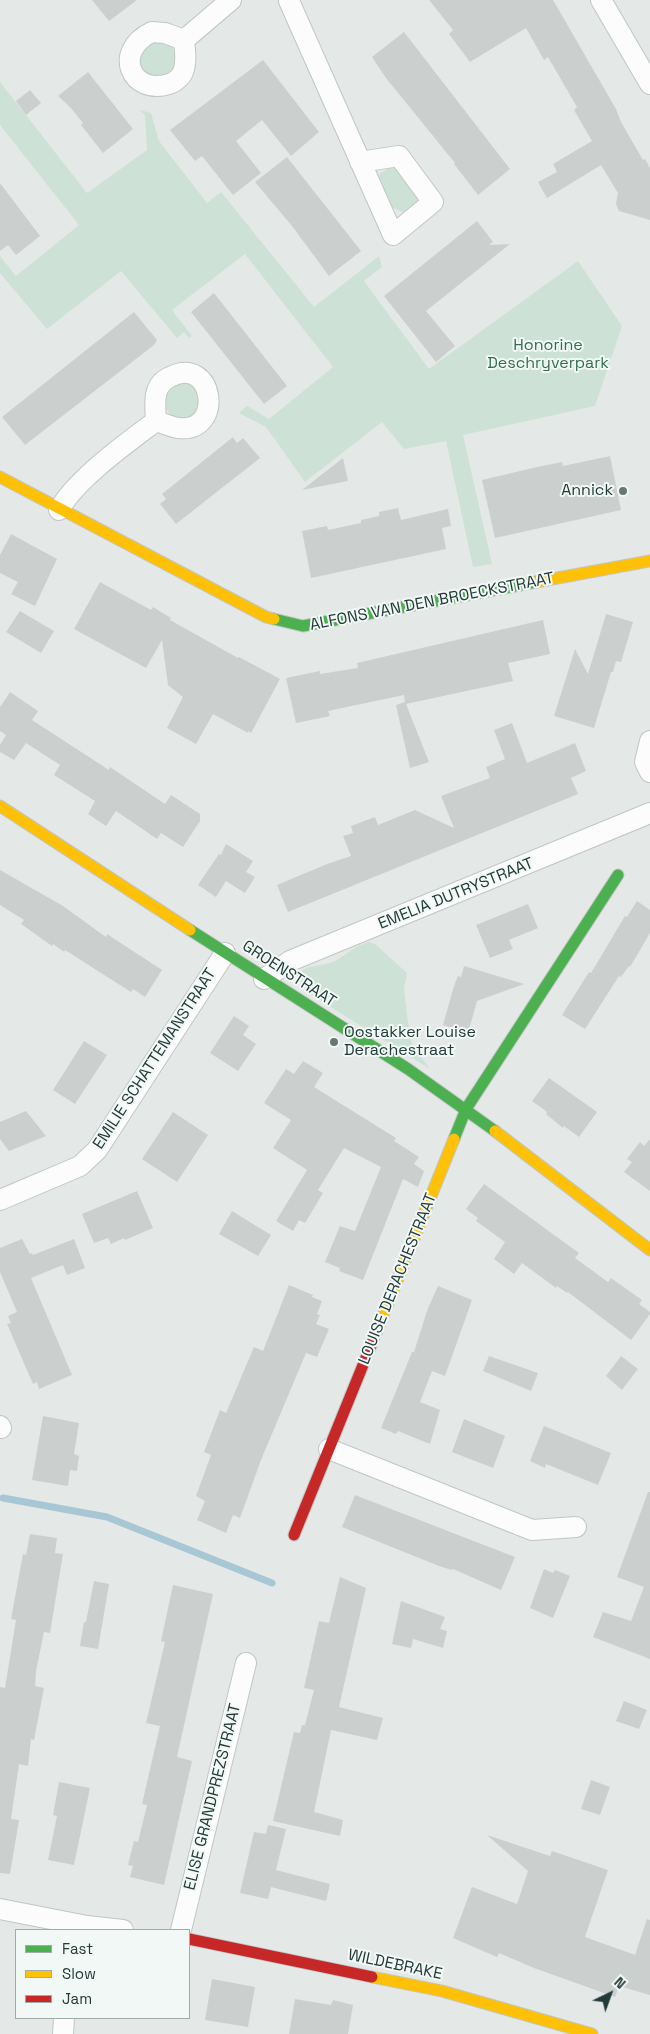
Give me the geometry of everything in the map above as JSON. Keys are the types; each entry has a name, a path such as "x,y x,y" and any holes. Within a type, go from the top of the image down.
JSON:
{"street":[{"path":"184,40 231,0"},
{"path":"289,0 360,162"},
{"path":"601,0 650,84"},
{"path":"59,510 65,499 80,483 156,421"},
{"name":"ALFONS VAN DEN BROECKSTRAAT","path":"0,477 59,510 266,617 303,626 650,561"},
{"path":"650,741 645,762 650,772"},
{"name":"GROENSTRAAT","path":"0,806 264,979 408,1069 466,1109 650,1250"},
{"name":"EMELIA DUTRYSTRAAT","path":"264,979 290,961 650,813"},
{"path":"466,1109 618,875"},
{"name":"EMILIE SCHATTEMANSTRAAT","path":"0,1200 80,1166 97,1150 225,953"},
{"name":"LOUISE DERACHESTRAAT","path":"294,1535 466,1109"},
{"path":"330,1449 532,1530 576,1527"},
{"name":"ELISE GRANDPREZSTRAAT","path":"181,1929 246,1663"},
{"path":"0,1909 87,1928 105,1929"},
{"name":"WILDEBRAKE","path":"190,1939 442,1991 592,2034"},
{"path":"63,2034 64,2019"}],"green space":[{"path":"152,41 168,44 176,55 174,67 169,75 148,77 138,65 140,51"},
{"name":"Honorine Deschryverpark","path":"0,82 87,193 147,150 145,115 140,110 151,113 159,141 207,203 221,192 314,307 379,256 382,267 364,281 429,369 578,261 622,326 595,406 463,435 492,564 473,567 446,441 404,449 382,422 305,482 266,427 239,413 247,406 269,419 333,367 245,254 172,310 192,336 189,338 184,332 177,338 121,271 47,329 0,273 0,256 16,276 79,225 0,125"},
{"path":"391,167 397,169 417,192 417,201 412,209 402,212 392,207 380,181 379,174"},
{"path":"185,381 198,388 200,409 189,418 181,420 170,414 164,398 170,387"},
{"path":"369,942 375,944 407,973 404,988 412,1045 430,1069 307,992 302,982 300,975 308,968 335,961 356,947"}],"building":[{"path":"92,0 137,0 109,21"},
{"path":"429,0 553,0 616,109 621,122 643,160 645,159 650,168 650,220 619,211 616,204 618,193 601,165 547,198 538,182 557,172 553,164 592,141 574,110 577,107 548,57 544,60 526,28 470,62 449,34 453,30"},
{"path":"404,32 510,169 478,195 455,163 386,78 372,57"},
{"path":"263,60 319,132 291,156 262,120 236,141 261,173 233,195 202,156 195,161 170,130"},
{"path":"88,72 133,129 103,153 81,125 83,123 58,96"},
{"path":"30,90 41,103 26,115 16,101"},
{"path":"287,157 361,251 329,276 292,226 255,182"},
{"path":"0,183 40,236 16,255 8,245 0,251"},
{"path":"477,221 493,242 489,245 510,244 426,311 455,346 436,362 384,296"},
{"path":"214,293 287,386 264,404 191,312"},
{"path":"134,312 157,340 154,345 25,445 2,417"},
{"path":"233,437 237,443 243,438 260,458 176,524 160,504 166,499 162,494"},
{"path":"610,456 621,510 495,538 482,480 562,462 563,466"},
{"path":"343,458 348,481 302,490"},
{"path":"398,508 401,520 448,509 451,526 442,528 446,549 311,578 302,531 327,526 328,530 361,523 361,520 379,516 379,512"},
{"path":"11,534 57,559 35,606 11,594 18,582 0,573 0,555"},
{"path":"100,582 151,610 153,607 171,618 170,620 280,679 251,733 213,714 196,744 167,728 183,697 168,685 162,640 146,668 74,629"},
{"path":"20,611 54,631 41,653 6,632"},
{"path":"606,614 633,622 621,662 616,661 613,672 611,672 594,728 554,716 575,649 588,674"},
{"path":"543,620 550,654 508,663 513,681 406,704 429,762 410,768 396,705 405,702 404,695 328,711 330,716 296,723 286,678 320,671 320,674 358,668 357,663"},
{"path":"10,692 38,711 32,720 109,770 110,767 165,804 171,795 200,814 200,821 183,847 161,833 157,839 116,811 106,826 88,814 95,801 54,775 60,765 26,743 14,760 0,752 0,745 6,735 0,731 0,707"},
{"path":"512,723 527,763 575,743 586,771 571,778 578,794 288,912 277,885 351,856 343,836 353,833 351,826 375,817 378,825 415,810 454,828 441,796 490,778 486,767 505,759 494,730"},
{"path":"226,844 253,861 246,872 255,877 245,893 226,881 216,897 198,885 219,854 221,855"},
{"path":"0,870 63,906 106,937 107,934 162,970 145,997 133,989 131,992 65,950 64,952 53,944 52,946 21,924 24,920 0,905"},
{"path":"637,901 650,910 650,933 630,967 621,977 619,976 585,1029 562,1015 589,972 591,973 625,916 627,917"},
{"path":"528,904 538,928 509,940 513,949 490,958 476,925"},
{"path":"464,966 524,984 477,1001 468,1033 443,1025 454,986 458,976 461,977"},
{"path":"234,1016 249,1026 243,1035 256,1044 238,1071 210,1053"},
{"path":"84,1041 107,1055 75,1104 53,1090"},
{"path":"303,1061 323,1073 314,1087 396,1138 394,1141 419,1157 414,1164 424,1171 418,1187 403,1179 363,1280 339,1271 340,1268 325,1262 340,1226 355,1231 381,1167 344,1148 318,1190 323,1193 305,1223 299,1220 293,1231 276,1221 307,1170 273,1148 291,1120 264,1103 286,1069 294,1074"},
{"path":"549,1078 597,1112 579,1137 564,1126 563,1128 546,1114 547,1112 532,1101"},
{"path":"26,1111 46,1136 9,1151 0,1139 0,1122"},
{"path":"173,1112 208,1135 177,1182 142,1159"},
{"path":"650,1139 650,1191 624,1172 632,1162 627,1159 640,1142 644,1146"},
{"path":"484,1184 579,1253 575,1258 608,1282 611,1278 642,1300 639,1304 650,1314 631,1340 568,1292 557,1286 556,1288 522,1263 514,1274 494,1259 505,1242 476,1221 478,1218 466,1209"},
{"path":"137,1191 153,1228 111,1244 108,1238 94,1243 82,1214"},
{"path":"232,1211 271,1235 258,1256 219,1234"},
{"path":"22,1239 30,1254 32,1253 33,1255 74,1239 85,1268 67,1275 63,1265 31,1278 72,1375 39,1389 37,1382 33,1384 7,1324 11,1323 8,1316 17,1312 0,1272 0,1248"},
{"path":"289,1285 322,1301 317,1314 320,1315 316,1324 329,1329 317,1357 306,1353 261,1460 240,1518 233,1515 226,1533 197,1520 205,1501 196,1496 211,1455 204,1452 220,1410 226,1413 254,1347 263,1351"},
{"path":"438,1286 472,1300 445,1376 432,1371 420,1402 440,1410 430,1444 398,1431 396,1434 381,1428 412,1352 414,1352 428,1308"},
{"path":"489,1356 538,1373 531,1391 483,1371"},
{"path":"621,1356 638,1369 622,1390 606,1376"},
{"path":"43,1416 79,1423 74,1454 79,1456 77,1471 70,1470 68,1486 32,1480"},
{"path":"464,1419 505,1436 493,1468 452,1452"},
{"path":"544,1426 611,1453 598,1485 546,1464 545,1468 530,1461"},
{"path":"648,1492 650,1492 650,1659 593,1637 603,1612 631,1621 644,1587 617,1577"},
{"path":"355,1495 515,1557 501,1590 453,1569 439,1566 342,1527"},
{"path":"30,1534 57,1538 55,1553 63,1554 50,1633 44,1632 36,1671 35,1686 44,1688 34,1740 31,1739 28,1766 19,1764 11,1819 19,1820 10,1874 0,1873 0,1687 5,1688 16,1620 11,1619 23,1554 26,1555"},
{"path":"544,1569 553,1573 555,1570 570,1576 553,1618 530,1608"},
{"path":"340,1577 366,1588 339,1707 383,1718 377,1740 331,1730 314,1812 343,1820 340,1836 273,1821 294,1732 300,1733 302,1725 305,1725 314,1690 304,1688 319,1621 329,1623"},
{"path":"94,1581 109,1584 98,1649 80,1646"},
{"path":"173,1585 213,1594 177,1757 192,1761 164,1885 130,1877 133,1866 128,1865 134,1841 138,1842 147,1805 142,1804 160,1726 146,1723 165,1642 161,1641"},
{"path":"401,1601 445,1617 440,1629 447,1631 443,1648 413,1639 411,1648 392,1644"},
{"path":"624,1701 647,1710 639,1729 616,1721"},
{"path":"591,1780 610,1787 600,1815 581,1809"},
{"path":"59,1782 90,1788 74,1865 48,1860 57,1816 53,1815"},
{"path":"268,1825 286,1829 276,1870 330,1884 326,1901 271,1887 268,1899 240,1893 254,1832 266,1834"},
{"path":"487,1835 550,1856 552,1851 608,1870 585,1937 635,1955 647,1919 650,1920 650,1995 619,1986 615,1997 534,1968 499,1953 497,1957 453,1938 472,1887 517,1904 528,1871"},
{"path":"212,1979 255,1987 248,2027 205,2020"},
{"path":"295,1999 331,2005 333,2000 353,2005 348,2034 289,2034"}],"waterway":[{"path":"3,1498 107,1517 272,1583"}],"traffic: fast":[{"path":"274,619 303,626 536,582"},
{"path":"454,1139 466,1109 618,875"},
{"path":"190,930 408,1069 495,1131"}],"traffic: slow":[{"path":"0,477 266,617 274,619"},
{"path":"536,582 650,561"},
{"path":"0,806 190,930"},
{"path":"495,1131 650,1250"},
{"path":"376,1333 454,1139"},
{"path":"372,1977 442,1991 592,2034"}],"traffic: jam":[{"path":"294,1535 376,1333"},
{"path":"190,1939 372,1977"}],"place":[{"name":"Annick","path":"623,491"},
{"name":"Oostakker Louise Derachestraat","path":"334,1042"}]}
